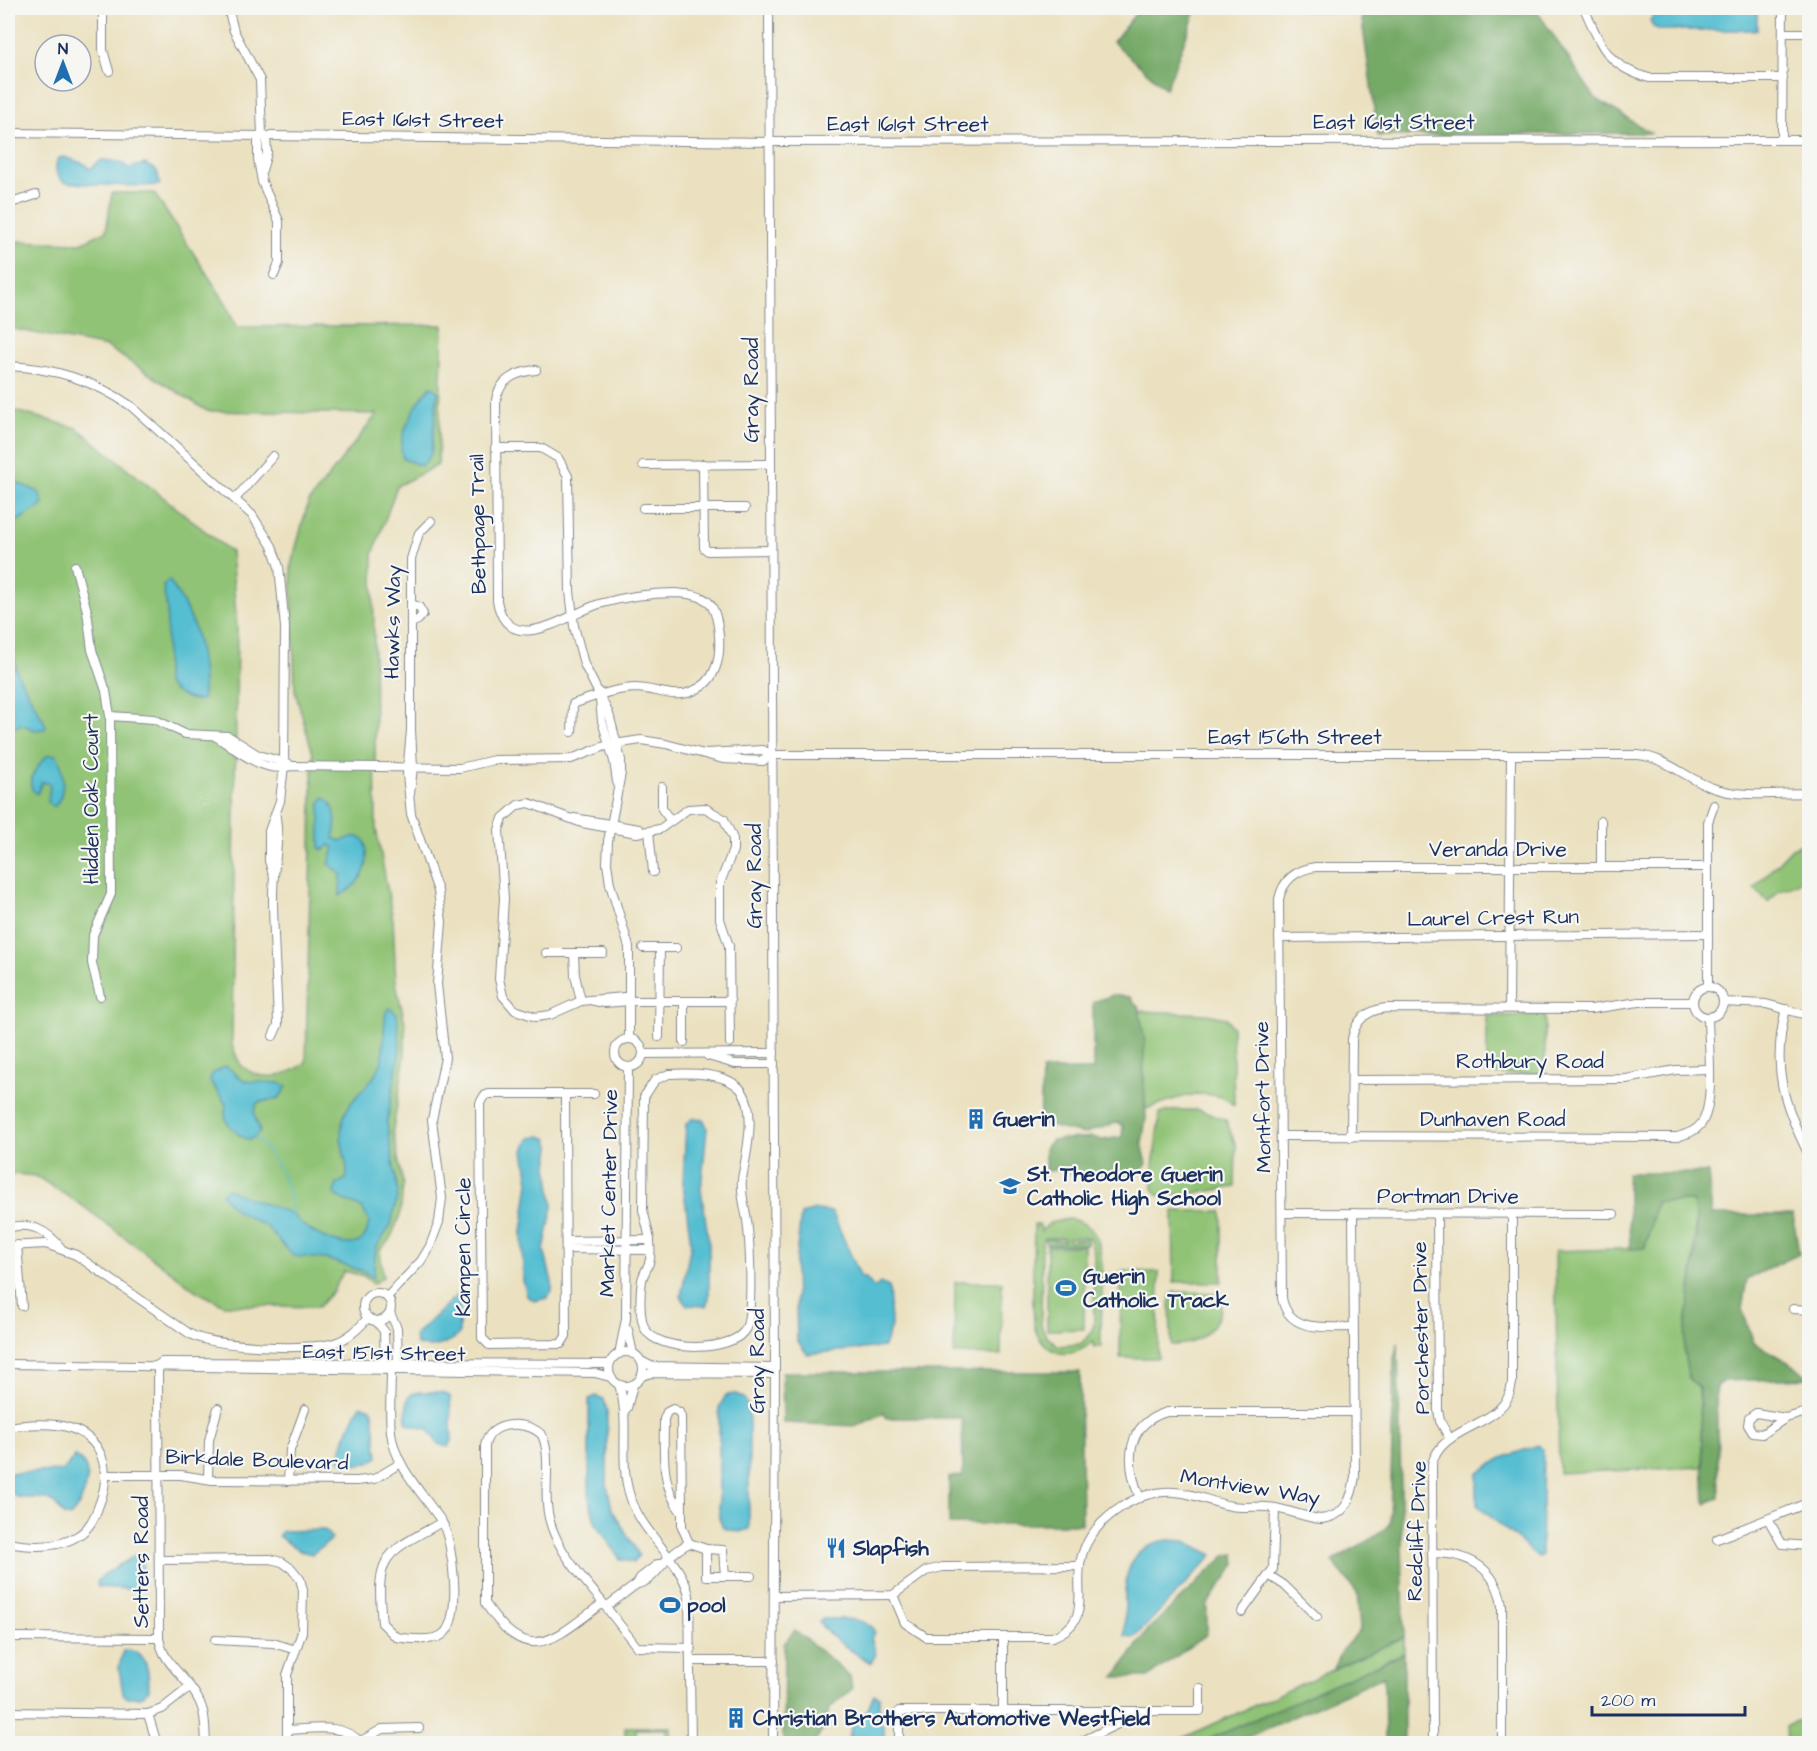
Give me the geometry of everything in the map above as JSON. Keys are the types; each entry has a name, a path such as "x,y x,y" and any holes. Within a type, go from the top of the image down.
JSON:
{"street":[{"path":"103,8 103,50 109,71"},
{"path":"228,8 234,31 260,80 262,136 258,159 265,191 279,221 279,263 274,275"},
{"name":"Gray Road","path":"769,8 775,1371 773,1743"},
{"path":"1584,8 1607,55 1628,72 1648,78 1783,78"},
{"path":"1782,140 1784,8"},
{"path":"1784,33 1809,33"},
{"name":"East 161st Street","path":"8,133 768,142 1809,140"},
{"path":"8,204 36,195"},
{"path":"8,366 52,370 87,380 131,406 235,499 262,530 279,567 285,627 286,765 276,817 269,831 269,861 273,874 278,1025 273,1036"},
{"name":"Bethpage Trail","path":"536,370 509,378 498,392 495,448 496,601 500,612 513,626 531,631 609,601 649,594 694,595 707,601 715,610 718,619 717,662 709,680 701,687 681,695 639,688 571,701 572,732"},
{"path":"495,448 541,448 552,453 565,466 568,483 572,616 584,664 612,723 617,783 610,826 607,869 628,936 629,1039"},
{"path":"235,499 273,456"},
{"path":"703,464 705,550 771,550"},
{"path":"643,465 770,464"},
{"path":"643,508 745,508"},
{"name":"Hawks Way","path":"387,1297 421,1262 430,1246 440,1222 442,1198 432,1126 433,1107 445,1051 437,984 442,929 441,906 414,830 410,795 413,550 423,527 431,521"},
{"name":"Hidden Oak Court","path":"75,566 87,611 92,650 106,691 110,716 111,894 93,935 92,963 100,996"},
{"path":"599,695 603,725 613,744"},
{"name":"East 156th Street","path":"110,716 149,717 185,734 215,736 246,751 286,765 460,768 494,760 560,760 613,744 650,741 723,759 751,761 763,761 771,755 1644,756 1669,764 1703,784 1725,792 1809,793"},
{"path":"603,725 612,723"},
{"path":"1509,1008 1511,755"},
{"path":"662,787 662,809 671,821"},
{"path":"730,1001 630,1001 624,997 580,1001 550,1015 528,1015 515,1010 506,1001 499,979 504,898 500,834 502,820 514,807 529,802 571,818 646,831 660,829 688,809 705,808 721,816 731,831 733,850 720,882 720,919 729,946 730,1001 730,1043"},
{"path":"1708,986 1708,822 1714,805"},
{"path":"1601,821 1601,867"},
{"path":"646,831 653,872"},
{"name":"Veranda Drive","path":"1290,877 1299,871 1315,867 1708,867"},
{"name":"Montfort Drive","path":"1290,877 1279,899 1282,1298 1289,1317 1303,1325 1353,1327"},
{"name":"Laurel Crest Run","path":"1279,938 1509,938 1708,934"},
{"path":"643,948 676,948"},
{"path":"659,1036 660,948"},
{"path":"546,953 603,954"},
{"path":"574,953 574,975 580,1001"},
{"path":"1708,986 1720,992 1723,1002 1717,1014 1708,1017 1696,1011 1692,1002 1697,991 1708,986"},
{"path":"684,1001 684,1042"},
{"path":"1351,1137 1353,1033 1365,1016 1378,1009 1591,1009 1639,1002 1692,1002"},
{"path":"1723,1002 1753,1002 1809,1016"},
{"path":"1786,1009 1779,1047 1781,1086 1789,1115 1809,1157"},
{"path":"1708,1017 1708,1068"},
{"path":"629,1039 639,1043 643,1054 637,1065 628,1067 618,1063 615,1052 619,1043 629,1039"},
{"path":"643,1054 774,1053"},
{"path":"701,1054 735,1064 774,1064"},
{"name":"Market Center Drive","path":"619,1354 626,1319 628,1067"},
{"name":"Rothbury Road","path":"1352,1080 1626,1079 1684,1068 1708,1068"},
{"name":"Dunhaven Road","path":"1281,1136 1677,1137 1688,1134 1701,1124 1708,1108 1708,1068"},
{"path":"691,1074 708,1075 734,1083 743,1092 748,1109 748,1142 741,1187 749,1231 749,1321 741,1336 732,1342 695,1345 663,1344 651,1337 645,1328 642,1283 650,1250 650,1240 649,1227 643,1210 644,1097 648,1087 660,1077 691,1074"},
{"name":"Kampen Circle","path":"565,1094 565,1341 558,1345 485,1344 481,1336 481,1100 489,1094 565,1094 594,1094"},
{"name":"Portman Drive","path":"1282,1213 1614,1214"},
{"name":"Montview Way","path":"893,1594 905,1623 926,1637 1052,1637 1071,1627 1079,1609 1082,1554 1103,1522 1120,1508 1140,1498 1153,1493 1178,1492 1195,1494 1233,1507 1275,1508 1320,1519 1335,1516 1347,1506 1353,1495 1355,1476 1353,1214"},
{"name":"Porchester Drive","path":"1437,1214 1438,1410 1440,1421 1450,1439"},
{"name":"Redcliff Drive","path":"1433,1743 1432,1464 1437,1450 1450,1439 1498,1412 1510,1393 1512,1214"},
{"path":"8,1228 20,1226 38,1229 52,1237 61,1248"},
{"path":"566,1245 650,1240"},
{"path":"8,1246 46,1244 61,1248 87,1261 190,1334 211,1343 327,1345 349,1336 368,1318"},
{"path":"17,1245 22,1306"},
{"path":"566,1245 650,1250"},
{"path":"385,1364 384,1331 363,1311 366,1298 374,1293 387,1297 390,1303 390,1313 397,1328 398,1364"},
{"path":"1792,1309 1809,1310"},
{"path":"377,1322 385,1319 390,1313"},
{"name":"Market Center Drive","path":"626,1319 633,1354"},
{"path":"691,1743 689,1592 682,1577 666,1561 645,1529 629,1495 619,1385 610,1377 609,1364 619,1354 633,1354 651,1366 775,1371"},
{"path":"641,1361 642,1376"},
{"name":"East 151st Street","path":"158,1365 162,1362 609,1364"},
{"name":"East 151st Street","path":"8,1364 595,1373 610,1377"},
{"name":"Setters Road","path":"158,1365 159,1638 167,1661 190,1687 204,1712 206,1743"},
{"path":"391,1371 391,1432 401,1463 442,1521 450,1539 452,1554 451,1624 443,1635 436,1638 396,1637 382,1623 382,1565 394,1549 442,1521"},
{"path":"624,1421 633,1385 642,1376 651,1373 775,1371"},
{"path":"619,1385 633,1385"},
{"path":"208,1479 209,1440 218,1408"},
{"path":"288,1481 290,1450 305,1408"},
{"path":"682,1513 669,1495 664,1475 664,1419 667,1412 673,1409 679,1412 681,1417 682,1513 682,1527 689,1543 706,1549 723,1550 725,1576"},
{"path":"1786,1418 1755,1413 1749,1418 1748,1428 1753,1433 1762,1434 1786,1418 1809,1411"},
{"path":"1140,1498 1132,1473 1132,1445 1144,1422 1154,1415 1167,1412 1354,1412"},
{"path":"8,1427 54,1425 70,1428 95,1446 107,1475 93,1520 78,1536 56,1545 8,1543"},
{"path":"689,1543 640,1578 637,1584 605,1605 557,1638 543,1643 519,1638 492,1613 486,1603 485,1446 488,1435 501,1427 527,1426 542,1435 545,1445 546,1503 552,1527 567,1558 605,1605 637,1647 691,1648"},
{"name":"Birkdale Boulevard","path":"107,1475 181,1475 208,1479 288,1481 366,1481 401,1463"},
{"path":"1717,1539 1809,1502"},
{"path":"1242,1612 1270,1576 1275,1562 1275,1508"},
{"path":"1768,1519 1782,1544 1809,1546"},
{"path":"706,1549 706,1576 750,1576"},
{"path":"1432,1553 1457,1554 1472,1560 1489,1574 1499,1591 1502,1606 1502,1743"},
{"path":"159,1560 255,1559 282,1562 300,1578 303,1590 303,1626 288,1675 287,1743"},
{"path":"774,1596 893,1594 926,1571 943,1567 1080,1566"},
{"path":"1270,1576 1284,1585 1317,1617"},
{"path":"8,1637 159,1638"},
{"path":"1003,1638 1004,1711"},
{"path":"214,1640 273,1643 296,1650"},
{"path":"691,1661 774,1661"},
{"path":"8,1712 148,1714 162,1709 190,1687"},
{"path":"899,1743 898,1711 1200,1711 1200,1688"},
{"path":"1076,1743 1118,1724 1120,1711"},
{"path":"148,1714 157,1743"},
{"path":"287,1730 341,1730 362,1742 382,1729 419,1728"}],"green space":[{"path":"1140,8 1197,8 1166,89 1113,42"},
{"path":"1304,8 1535,8 1595,98 1651,133 1378,136 1361,13 1304,11"},
{"path":"112,193 154,193 226,303 236,327 443,325 438,465 397,486 373,554 376,828 393,920 396,983 405,1023 405,1055 393,1130 403,1185 400,1216 390,1239 380,1250 383,1277 373,1284 364,1276 344,1271 333,1291 318,1307 224,1305 198,1292 80,1204 36,1176 15,1174 8,1179 8,409 77,428 231,552 237,629 232,1045 243,1067 259,1075 267,1076 283,1074 306,1063 313,754 295,691 291,565 308,503 377,414 207,411 107,347 8,328 8,241 81,243 106,231"},
{"path":"1799,845 1809,853 1809,878 1779,891 1768,902 1754,888 1792,848"},
{"path":"1113,995 1130,997 1139,1008 1145,1043 1143,1066 1146,1118 1142,1143 1147,1164 1136,1175 1071,1174 1069,1169 1045,1171 1045,1148 1052,1140 1093,1137 1102,1140 1122,1137 1123,1125 1116,1123 1083,1134 1040,1124 1042,1070 1093,1070 1093,1002"},
{"path":"1139,1011 1207,1014 1226,1018 1232,1027 1234,1105 1224,1098 1202,1094 1179,1098 1145,1109"},
{"path":"1545,1015 1545,1074 1487,1074 1487,1016"},
{"path":"1199,1110 1226,1120 1236,1146 1235,1187 1183,1195 1159,1195 1153,1189 1153,1166 1160,1113"},
{"path":"1627,1173 1708,1173 1712,1215 1793,1215 1799,1254 1747,1279 1742,1309 1754,1343 1797,1367 1809,1378 1724,1381 1716,1386 1719,1498 1705,1503 1699,1387 1689,1379 1684,1351 1696,1254 1696,1216 1692,1201 1656,1202 1645,1248 1630,1249"},
{"path":"1692,1201 1696,1212 1693,1273 1684,1352 1699,1387 1703,1467 1559,1473 1555,1251 1645,1248 1656,1202"},
{"path":"1173,1211 1222,1211 1222,1282 1174,1282"},
{"path":"1067,1219 1076,1221 1085,1224 1097,1238 1102,1275 1101,1347 1094,1347 1093,1341 1078,1351 1060,1353 1045,1345 1036,1332 1033,1296 1034,1225 1040,1225 1041,1231 1050,1223","holes":["1089,1237 1094,1252 1094,1325 1089,1336 1080,1344 1059,1346 1046,1336 1041,1325 1042,1244 1045,1238 1064,1238 1064,1241 1046,1239 1046,1244 1087,1244 1087,1239 1069,1241 1069,1238"]},
{"name":"Guerin Catholic Track","path":"1047,1246 1084,1246 1084,1329 1047,1330"},
{"path":"1121,1271 1159,1272 1158,1358 1120,1358"},
{"path":"955,1282 1002,1282 1001,1355 954,1354"},
{"path":"1174,1292 1222,1293 1222,1304 1215,1323 1201,1337 1192,1342 1171,1345 1170,1296"},
{"path":"1398,1343 1404,1637 1333,1669 1341,1651 1360,1630 1357,1593 1333,1562 1378,1535 1390,1523 1394,1358"},
{"path":"782,1372 1080,1372 1082,1524 949,1524 949,1477 963,1476 962,1418 886,1418 884,1413 857,1426 783,1423"},
{"path":"1235,1554 1236,1564 1207,1605 1207,1634 1148,1677 1115,1677 1148,1630 1225,1556"},
{"path":"795,1630 850,1676 852,1689 829,1709 824,1729 813,1743 783,1743 784,1644"},
{"path":"1404,1637 1404,1653 1201,1743 1170,1744"},
{"path":"1404,1653 1404,1743 1385,1743 1384,1676 1235,1743 1201,1743"},
{"path":"1809,1720 1809,1743 1786,1743 1785,1727 1796,1721"},
{"path":"625,1727 671,1727 671,1741 666,1741 666,1729 636,1729 636,1743 625,1743"}],"water":[{"path":"1664,8 1757,8 1757,30 1661,30 1653,27 1650,20 1657,11"},
{"path":"64,157 85,164 89,169 102,160 121,162 128,168 145,164 157,171 160,184 130,186 64,182 57,174 56,168 59,158"},
{"path":"431,386 438,391 431,454 422,466 403,459 402,441 414,411"},
{"path":"8,479 39,492 43,505 16,522 8,548"},
{"path":"169,580 187,610 195,630 203,677 201,700 181,696 166,682 167,609 163,586"},
{"path":"8,629 17,673 46,725 45,729 35,730 21,724 8,731"},
{"path":"48,755 56,755 59,760 63,781 61,796 54,807 48,802 50,784 42,782 37,794 31,784 34,773"},
{"path":"324,797 334,811 336,822 334,838 341,841 354,837 360,838 364,840 366,849 364,872 348,891 340,896 341,874 329,864 334,848 330,845 324,850 320,849 320,803"},
{"path":"390,1008 397,1014 400,1049 387,1123 398,1193 391,1225 376,1248 373,1278 365,1272 326,1259 293,1256 266,1226 235,1210 221,1194 227,1189 293,1214 313,1232 333,1241 351,1244 363,1238 369,1221 362,1208 334,1193 337,1184 346,1179 347,1173 341,1129 350,1104 378,1071 383,1051 386,1012"},
{"path":"226,1066 244,1081 279,1083 287,1087 279,1098 257,1103 254,1113 260,1132 250,1140 238,1134 228,1123 225,1115 226,1104 210,1081 212,1074"},
{"path":"693,1118 704,1120 707,1128 701,1189 709,1243 709,1298 706,1306 687,1305 681,1296 691,1243 683,1184 686,1124"},
{"path":"540,1136 547,1138 551,1148 548,1166 553,1206 544,1250 552,1282 552,1292 547,1298 535,1301 527,1296 523,1281 522,1232 529,1182 524,1150 529,1139"},
{"path":"816,1210 832,1212 861,1278 866,1278 874,1288 880,1283 889,1287 891,1326 884,1347 807,1354 797,1340 795,1267 801,1214"},
{"path":"460,1292 459,1334 450,1341 433,1347 416,1344 415,1335"},
{"path":"441,1392 450,1396 452,1441 448,1447 438,1444 428,1429 406,1422 407,1401 412,1394"},
{"path":"736,1394 744,1398 749,1409 749,1529 740,1532 723,1528 719,1518 719,1408 726,1395"},
{"path":"596,1396 604,1399 607,1411 607,1485 612,1509 639,1555 633,1563 620,1559 595,1522 589,1498 589,1399"},
{"path":"361,1405 371,1408 373,1412 378,1457 364,1464 343,1462 339,1459 339,1455"},
{"path":"1538,1445 1543,1450 1541,1556 1538,1557 1477,1505 1477,1473 1502,1458"},
{"path":"75,1457 82,1462 87,1477 80,1504 70,1517 63,1515 51,1501 24,1498 8,1493 8,1473 62,1471"},
{"path":"325,1530 332,1539 312,1554 300,1551 278,1536 282,1531"},
{"path":"1168,1540 1185,1541 1213,1555 1135,1637 1125,1636 1125,1590 1131,1563 1139,1552 1151,1545"},
{"path":"139,1553 143,1555 143,1586 129,1589 98,1587 97,1582 103,1575"},
{"path":"821,1619 851,1619 871,1627 875,1632 871,1638 876,1654 871,1663 829,1633 819,1622"},
{"path":"128,1650 140,1655 148,1670 149,1690 141,1697 127,1697 123,1694 119,1668 123,1651"},
{"path":"874,1694 879,1697 879,1719 884,1728 884,1736 879,1740 868,1740 863,1743 846,1743 853,1724 868,1709"}],"waterway":[{"path":"255,1137 269,1153 285,1182 291,1213"}],"place":[{"name":"Guerin","path":"976,1119"},
{"name":"St. Theodore Guerin Catholic High School","path":"1010,1186"},
{"name":"Guerin Catholic Track","path":"1066,1288"},
{"name":"Slapfish","path":"836,1548"},
{"name":"pool","path":"670,1605"},
{"name":"Christian Brothers Automotive Westfield","path":"736,1718"}]}
